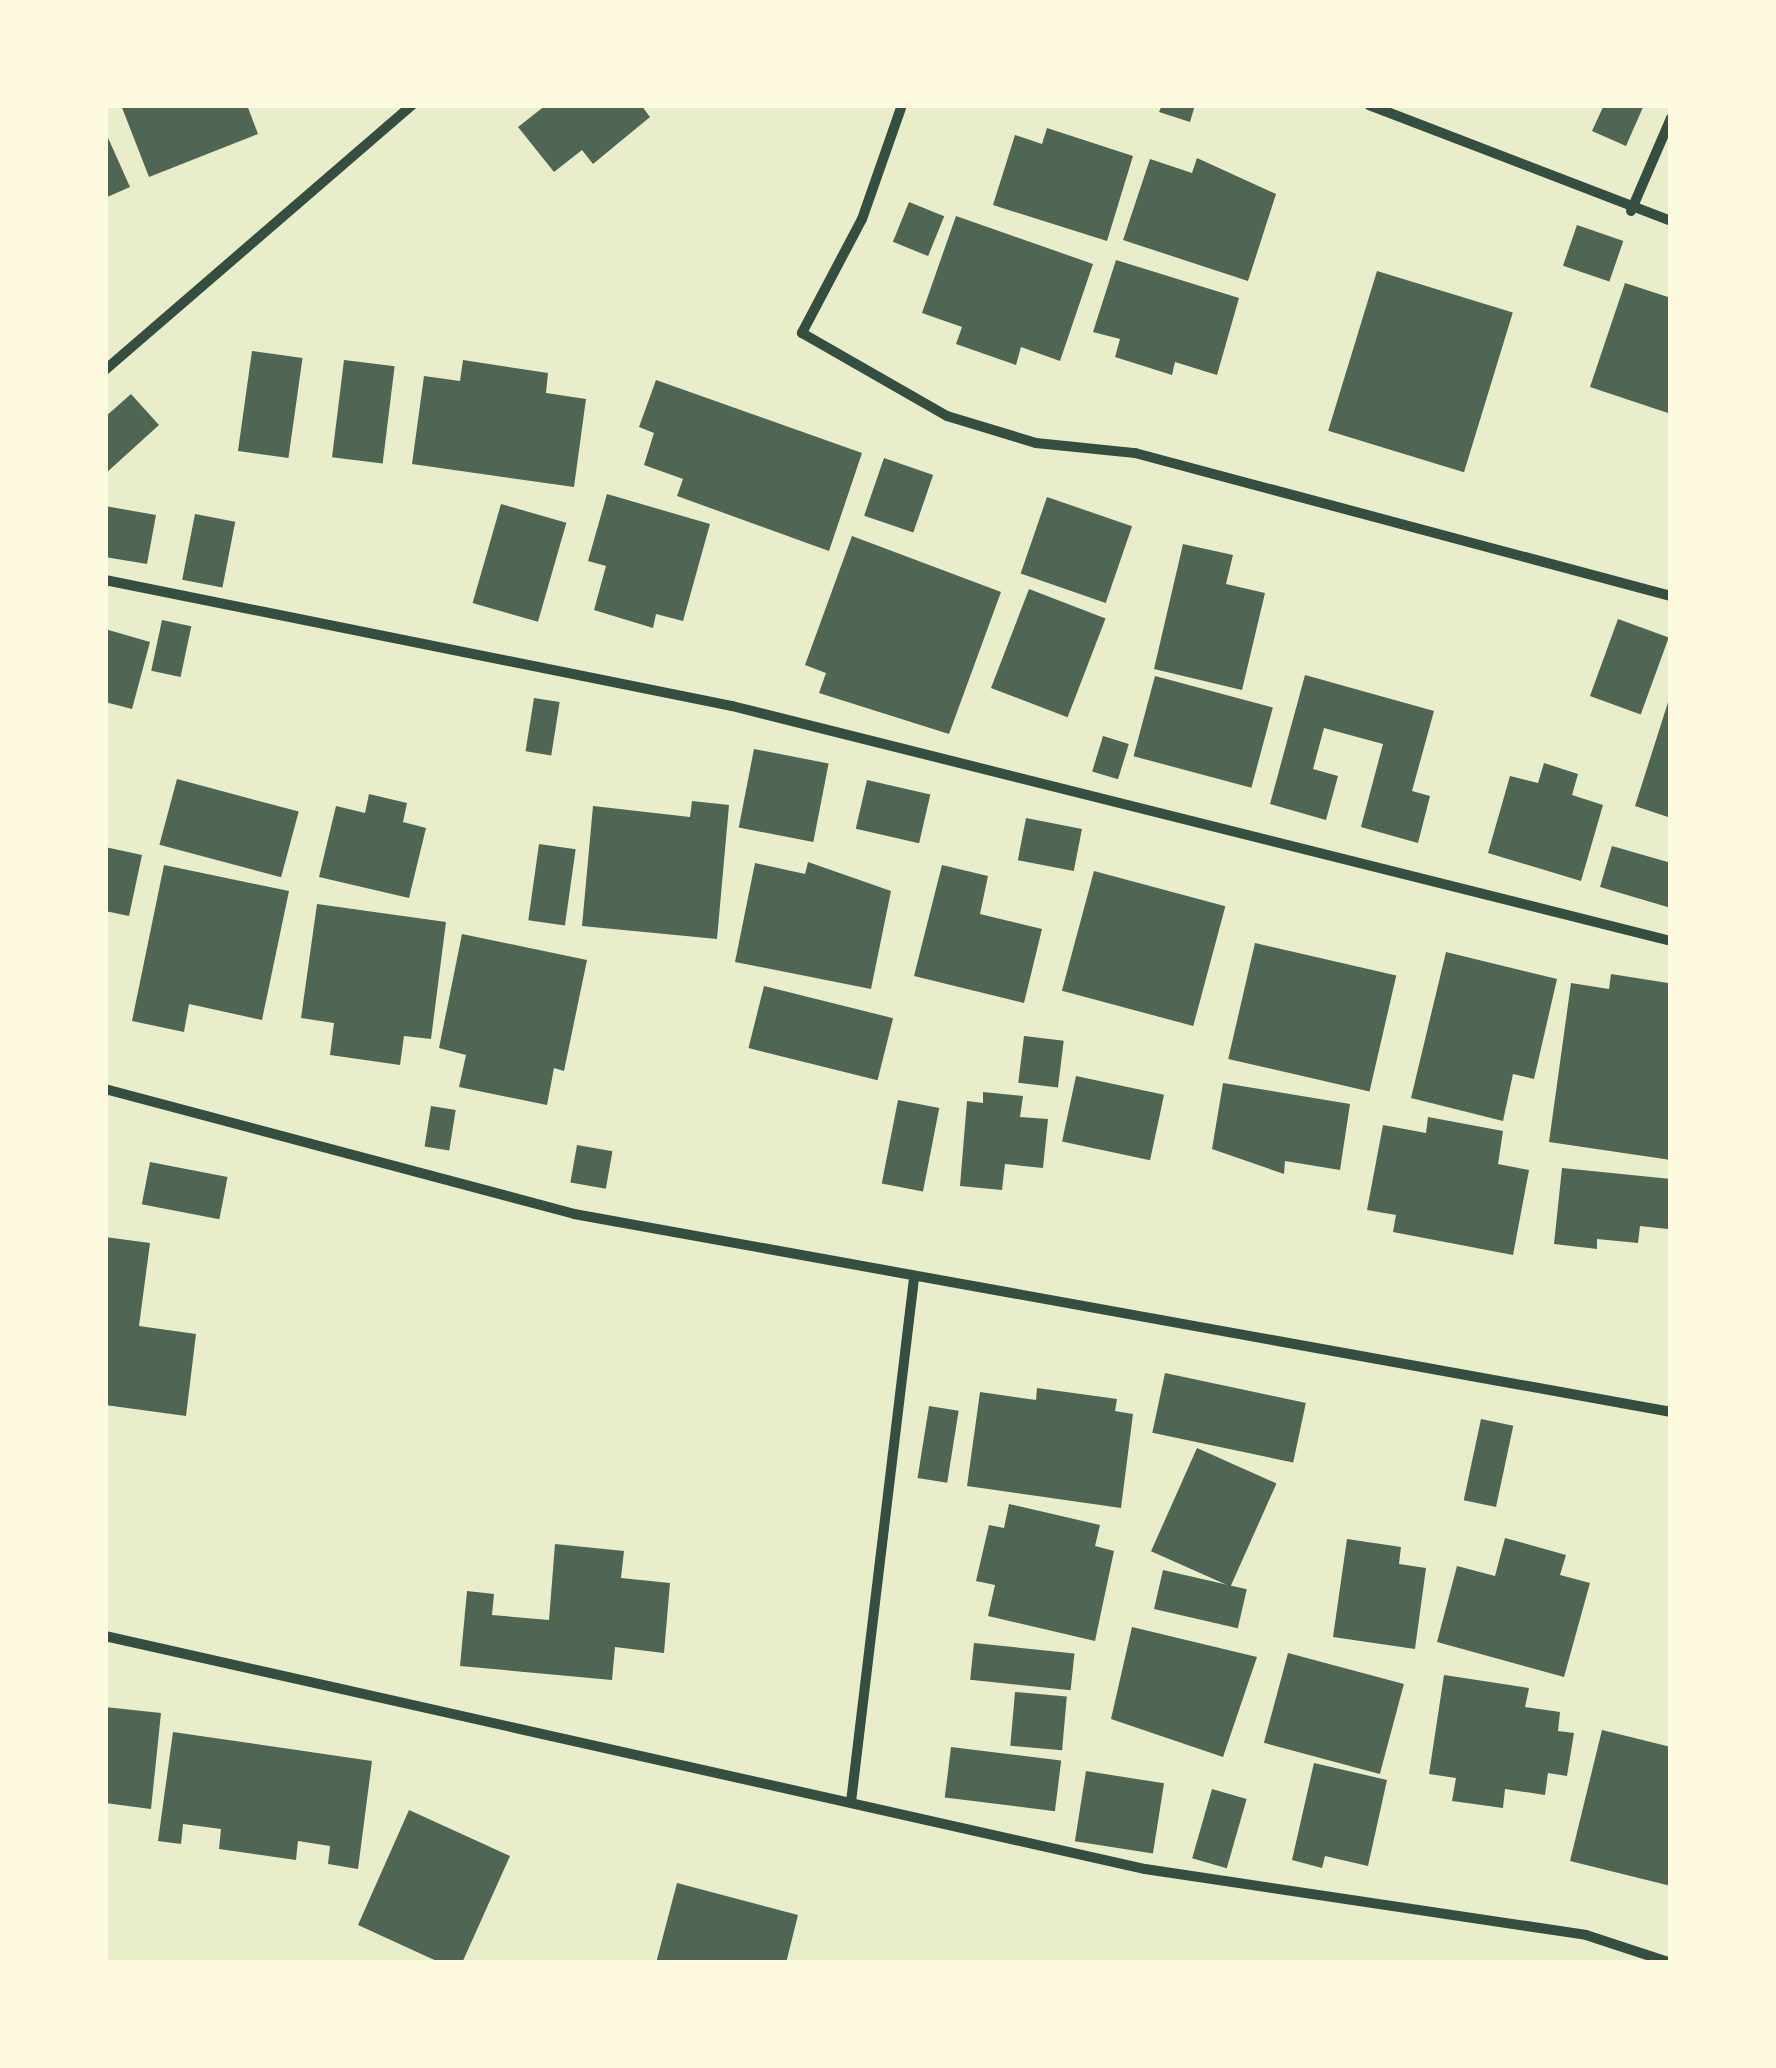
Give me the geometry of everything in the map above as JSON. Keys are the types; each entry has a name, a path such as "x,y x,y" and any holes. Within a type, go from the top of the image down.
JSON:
{"street":[{"path":"105,370 412,105"},
{"path":"902,105 862,219 802,333 946,416 1036,444 1135,452 1671,596"},
{"path":"1369,105 1631,211 1671,221"},
{"path":"1631,211 1671,118"},
{"path":"105,580 732,706 1671,941"},
{"path":"105,1090 574,1214 1671,1412"},
{"path":"851,1802 914,1278"},
{"path":"105,1636 1145,1869 1586,1936 1671,1963"}],"building":[{"path":"121,105 247,105 258,134 149,177"},
{"path":"546,105 641,105 650,117 593,164 582,150 554,172 518,127"},
{"path":"1162,105 1195,105 1190,122 1159,112"},
{"path":"1604,105 1644,105 1626,146 1592,131"},
{"path":"1047,128 1133,156 1107,241 993,205 1015,135 1042,144"},
{"path":"105,131 130,187 105,198"},
{"path":"1197,158 1276,194 1248,281 1123,240 1150,159 1192,173"},
{"path":"909,202 944,216 928,256 893,242"},
{"path":"956,216 1093,264 1060,361 1021,347 1016,365 956,344 962,327 922,313"},
{"path":"1577,225 1623,241 1609,282 1563,266"},
{"path":"1116,260 1239,298 1217,375 1175,362 1172,375 1115,357 1120,339 1093,332"},
{"path":"1377,271 1513,313 1464,472 1328,431"},
{"path":"1625,283 1671,298 1671,414 1590,387"},
{"path":"252,351 303,358 288,458 238,451"},
{"path":"344,360 395,366 383,463 332,457"},
{"path":"463,360 548,373 546,393 586,399 574,487 412,464 424,376 460,381"},
{"path":"656,380 862,453 829,551 677,496 683,479 644,465 654,433 639,427"},
{"path":"131,394 159,425 105,474 105,417"},
{"path":"884,458 933,475 913,533 864,516"},
{"path":"607,494 710,524 683,621 656,614 653,628 594,610 606,566 588,561"},
{"path":"1047,497 1132,526 1106,603 1021,574"},
{"path":"501,504 566,523 538,622 473,603"},
{"path":"105,506 156,515 147,564 105,557"},
{"path":"195,514 235,522 222,588 182,580"},
{"path":"852,536 1001,592 949,734 819,693 826,673 805,665"},
{"path":"1183,544 1233,555 1226,584 1265,593 1242,690 1154,669"},
{"path":"1029,589 1106,618 1068,717 991,688"},
{"path":"1618,619 1669,637 1641,715 1590,696"},
{"path":"162,620 191,626 181,677 151,671"},
{"path":"105,629 150,642 132,709 105,702"},
{"path":"1305,675 1434,711 1412,791 1430,796 1418,843 1361,827 1383,744 1324,728 1313,769 1338,776 1326,820 1270,804"},
{"path":"1155,676 1273,708 1251,788 1134,756"},
{"path":"1671,697 1671,818 1635,806"},
{"path":"534,698 560,702 551,755 526,751"},
{"path":"1103,736 1129,744 1118,779 1092,771"},
{"path":"754,749 829,764 813,842 739,828"},
{"path":"1544,763 1578,774 1572,795 1603,805 1581,881 1488,853 1510,776 1538,783"},
{"path":"177,779 299,812 281,877 159,845"},
{"path":"867,780 930,795 919,843 856,829"},
{"path":"369,794 407,803 403,822 426,828 409,898 319,877 336,806 365,813"},
{"path":"692,801 729,805 717,939 582,926 593,806 690,817"},
{"path":"1026,818 1082,829 1074,871 1018,860"},
{"path":"539,844 576,849 565,925 528,920"},
{"path":"1612,846 1671,863 1671,908 1600,887"},
{"path":"105,847 142,855 129,916 105,911"},
{"path":"808,862 891,891 871,989 735,962 755,863 805,874"},
{"path":"164,865 289,891 262,1020 189,1004 184,1032 132,1021"},
{"path":"942,865 988,876 980,914 1042,929 1024,1003 914,976"},
{"path":"1094,871 1225,906 1193,1026 1062,991"},
{"path":"317,904 446,922 431,1039 404,1036 400,1065 330,1055 334,1023 301,1018"},
{"path":"462,934 587,960 564,1071 554,1068 547,1105 459,1087 466,1055 439,1048"},
{"path":"1255,943 1396,976 1370,1092 1228,1059"},
{"path":"1446,952 1557,979 1534,1079 1513,1074 1503,1121 1411,1098"},
{"path":"1611,974 1668,983 1671,1160 1549,1142 1571,983 1609,989"},
{"path":"764,986 893,1018 878,1080 749,1048"},
{"path":"1024,1036 1064,1041 1058,1088 1018,1083"},
{"path":"1076,1076 1164,1095 1150,1160 1062,1142"},
{"path":"1223,1083 1350,1104 1340,1170 1285,1161 1284,1174 1212,1149"},
{"path":"983,1092 1023,1096 1020,1117 1048,1119 1043,1168 1005,1164 1002,1190 960,1186 967,1101 983,1103"},
{"path":"898,1100 939,1108 923,1191 882,1183"},
{"path":"431,1106 456,1110 449,1150 425,1146"},
{"path":"1428,1117 1503,1131 1498,1164 1529,1170 1513,1255 1393,1232 1396,1215 1367,1210 1383,1125 1426,1133"},
{"path":"577,1145 612,1151 606,1189 570,1182"},
{"path":"150,1162 228,1177 219,1219 142,1204"},
{"path":"1562,1168 1671,1179 1668,1229 1640,1226 1638,1243 1597,1239 1597,1249 1554,1244"},
{"path":"105,1237 150,1243 139,1326 196,1334 186,1416 105,1405"},
{"path":"1165,1373 1306,1403 1293,1463 1152,1433"},
{"path":"1037,1388 1117,1399 1115,1411 1133,1414 1121,1508 967,1486 980,1392 1036,1400"},
{"path":"929,1406 959,1411 947,1483 918,1478"},
{"path":"1481,1419 1513,1426 1496,1507 1464,1500"},
{"path":"1197,1448 1276,1483 1231,1587 1151,1551"},
{"path":"1009,1504 1100,1525 1095,1546 1114,1551 1095,1641 988,1616 995,1585 976,1581 989,1525 1004,1528"},
{"path":"1505,1538 1566,1555 1560,1575 1590,1583 1564,1677 1437,1642 1457,1566 1495,1576"},
{"path":"1347,1539 1401,1547 1399,1564 1426,1568 1415,1649 1333,1637"},
{"path":"555,1544 624,1551 621,1578 670,1583 664,1653 615,1647 612,1680 460,1666 467,1591 494,1594 492,1615 549,1620"},
{"path":"1163,1570 1247,1589 1238,1628 1154,1609"},
{"path":"1132,1627 1257,1657 1223,1757 1111,1719"},
{"path":"974,1643 1074,1654 1071,1690 970,1680"},
{"path":"1288,1653 1404,1684 1380,1774 1264,1743"},
{"path":"1444,1675 1529,1688 1525,1707 1560,1712 1558,1731 1574,1733 1567,1776 1548,1773 1545,1795 1505,1789 1503,1808 1452,1801 1456,1778 1429,1774"},
{"path":"1015,1692 1067,1697 1062,1750 1010,1746"},
{"path":"105,1707 161,1713 151,1809 105,1803"},
{"path":"1602,1730 1671,1747 1671,1886 1570,1861"},
{"path":"173,1732 372,1761 358,1869 328,1864 330,1846 298,1841 296,1860 219,1849 221,1829 183,1824 181,1844 158,1841"},
{"path":"951,1747 1061,1761 1055,1811 945,1798"},
{"path":"1314,1763 1387,1780 1368,1866 1325,1856 1322,1868 1292,1860"},
{"path":"1086,1771 1164,1783 1153,1853 1075,1841"},
{"path":"1212,1789 1247,1799 1227,1868 1192,1858"},
{"path":"409,1810 510,1856 462,1963 441,1963 358,1925"},
{"path":"677,1883 798,1915 786,1963 656,1963"}]}
